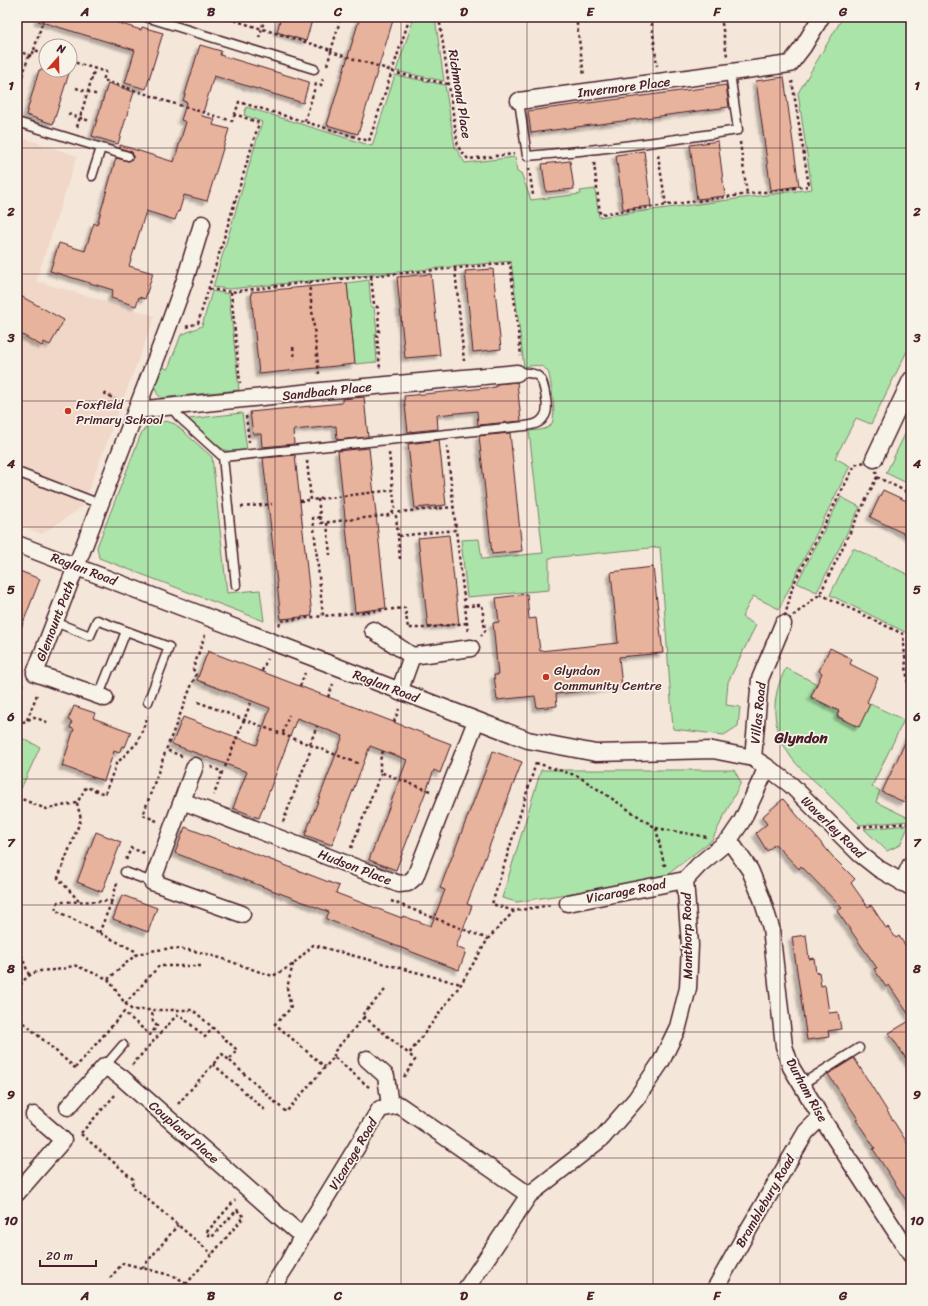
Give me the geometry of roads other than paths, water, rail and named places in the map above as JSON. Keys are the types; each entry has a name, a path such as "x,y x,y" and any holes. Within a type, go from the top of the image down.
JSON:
{"street":[{"name":"Invermore Place","path":"519,101 790,64 803,47 821,17"},
{"path":"76,567 100,504 130,407 185,280 202,224"},
{"name":"Sandbach Place","path":"130,407 171,407 382,385 520,373"},
{"path":"874,458 911,380"},
{"name":"Raglan Road","path":"17,544 399,692 528,740 596,752 713,750 753,758 767,767"},
{"name":"Glemount Path","path":"76,567 35,673 102,697"},
{"name":"Villas Road","path":"753,758 760,679 783,624"},
{"path":"373,630 412,656 471,648"},
{"path":"399,692 412,656"},
{"name":"Hudson Place","path":"182,801 399,884 408,883 415,877 476,721"},
{"path":"197,763 152,882 242,914"},
{"path":"686,880 699,865 729,840 742,821 767,767"},
{"name":"Waverley Road","path":"767,767 791,785 860,854 878,869 907,885"},
{"name":"Durham Rise","path":"729,840 750,870 762,899 771,928 784,1046 791,1067 821,1117 911,1255"},
{"path":"907,885 911,864"},
{"name":"Vicarage Road","path":"568,903 686,880"},
{"name":"Manthorp Road","path":"466,1289 529,1196 602,1138 636,1099 661,1062 678,1027 688,988 690,945 686,880"},
{"path":"367,1059 386,1076 389,1096 399,1105 529,1196"},
{"path":"68,1107 105,1066"},
{"name":"Coupland Place","path":"105,1066 124,1080 245,1187 295,1230 303,1235"},
{"name":"Vicarage Road","path":"271,1289 389,1096"},
{"path":"17,1193 62,1140 34,1115"},
{"name":"Bramblebury Road","path":"715,1289 806,1132 821,1117"}],"lane":[{"path":"146,17 314,69"},
{"path":"519,101 527,156 657,142 738,130 730,73"},
{"path":"17,122 128,156"},
{"path":"92,176 100,148"},
{"path":"223,457 537,424 544,417 547,408 544,384 539,376 531,373 520,373"},
{"path":"171,407 179,417 223,457 236,585"},
{"path":"17,472 100,504"},
{"path":"55,622 90,636 97,620 169,647 148,700"},
{"path":"102,697 110,669 126,631"},
{"path":"125,872 152,882"},
{"path":"105,1066 123,1045"},
{"path":"802,1084 859,1048"}],"place":[{"name":"Foxfield Primary School","path":"68,411"},
{"name":"Glyndon Community Centre","path":"546,677"}],"district":[{"name":"Glyndon","path":"801,738"}]}
